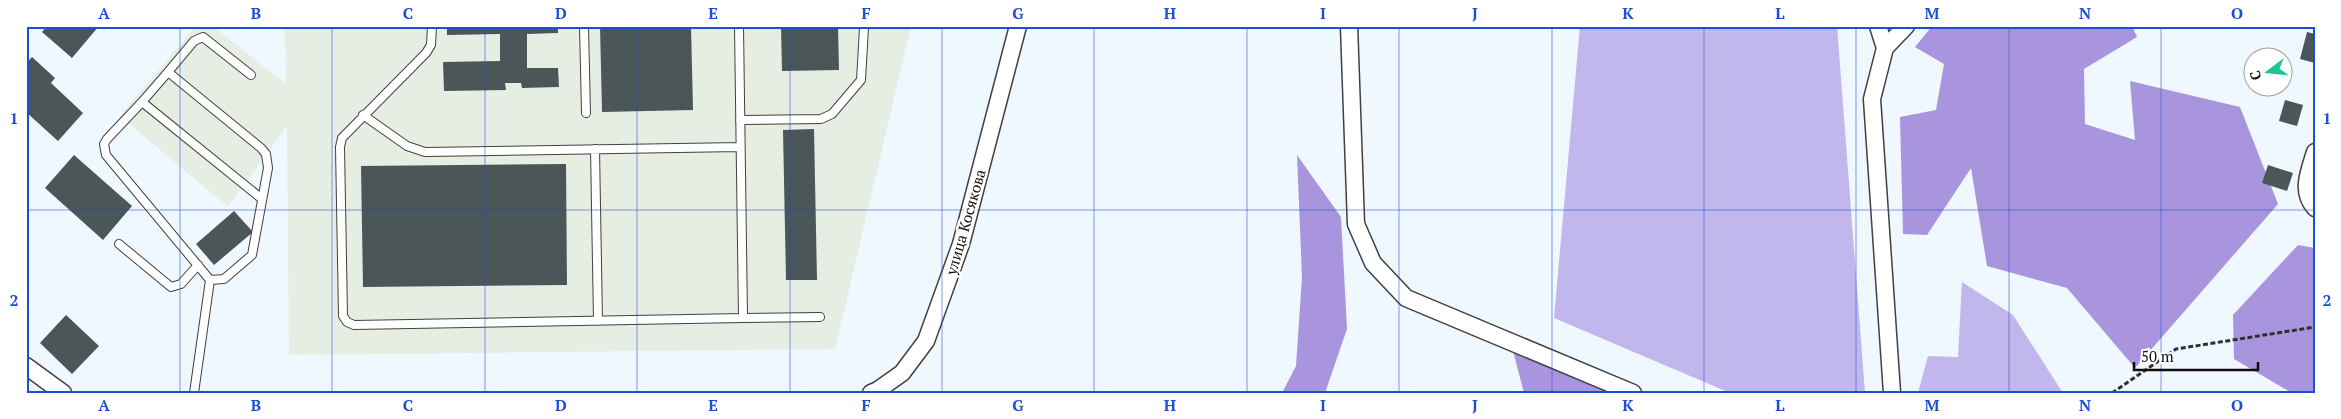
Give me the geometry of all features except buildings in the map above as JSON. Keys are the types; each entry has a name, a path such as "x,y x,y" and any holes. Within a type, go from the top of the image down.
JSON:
{"street":[{"name":"улица Косякова","path":"870,393 878,390 902,372 926,341 961,244 1018,26"},
{"path":"1349,26 1356,224 1373,263 1406,298 1633,393"},
{"path":"1878,26 1884,48 1872,99 1892,393"},
{"path":"1884,48 1906,26"},
{"path":"2311,204 2306,184 2315,152"},
{"path":"26,366 63,393"}],"lane":[{"path":"432,26 431,45 426,53 342,138 340,147 343,316 348,322 354,325 820,317"},
{"path":"584,26 586,113"},
{"path":"738,26 743,318"},
{"path":"740,120 821,119 832,114 861,80 864,28"},
{"path":"194,393 210,280 106,155 104,149 108,139 194,41 203,37 250,75"},
{"path":"168,72 266,154 268,168 252,255 224,279 210,280"},
{"path":"142,102 262,199"},
{"path":"363,115 407,146 425,152 740,147"},
{"path":"594,149 598,321"},
{"path":"120,244 165,284 171,287 181,284 198,265"}],"path":[{"path":"2112,393 2176,349 2315,327"}],"shaded area":[{"path":"196,26 212,26 286,84 285,26 911,26 835,349 289,355 287,126 228,207 120,116"},
{"path":"1580,26 1837,26 1865,393 1730,393 1554,318"},
{"path":"1932,26 2132,26 2137,37 2084,69 2085,124 2135,140 2130,81 2240,107 2278,204 2135,368 2067,288 1987,266 1971,168 1927,235 1903,234 1900,117 1936,110 1944,64 1915,47"},
{"path":"1297,155 1341,217 1347,329 1325,393 1282,393 1296,366 1302,277"},
{"path":"2298,245 2315,248 2315,393 2292,393 2234,359 2233,315"},
{"path":"1962,282 2013,315 2063,393 1918,393 1928,356 1958,357"},
{"path":"1513,351 1614,393 1524,393"}]}
